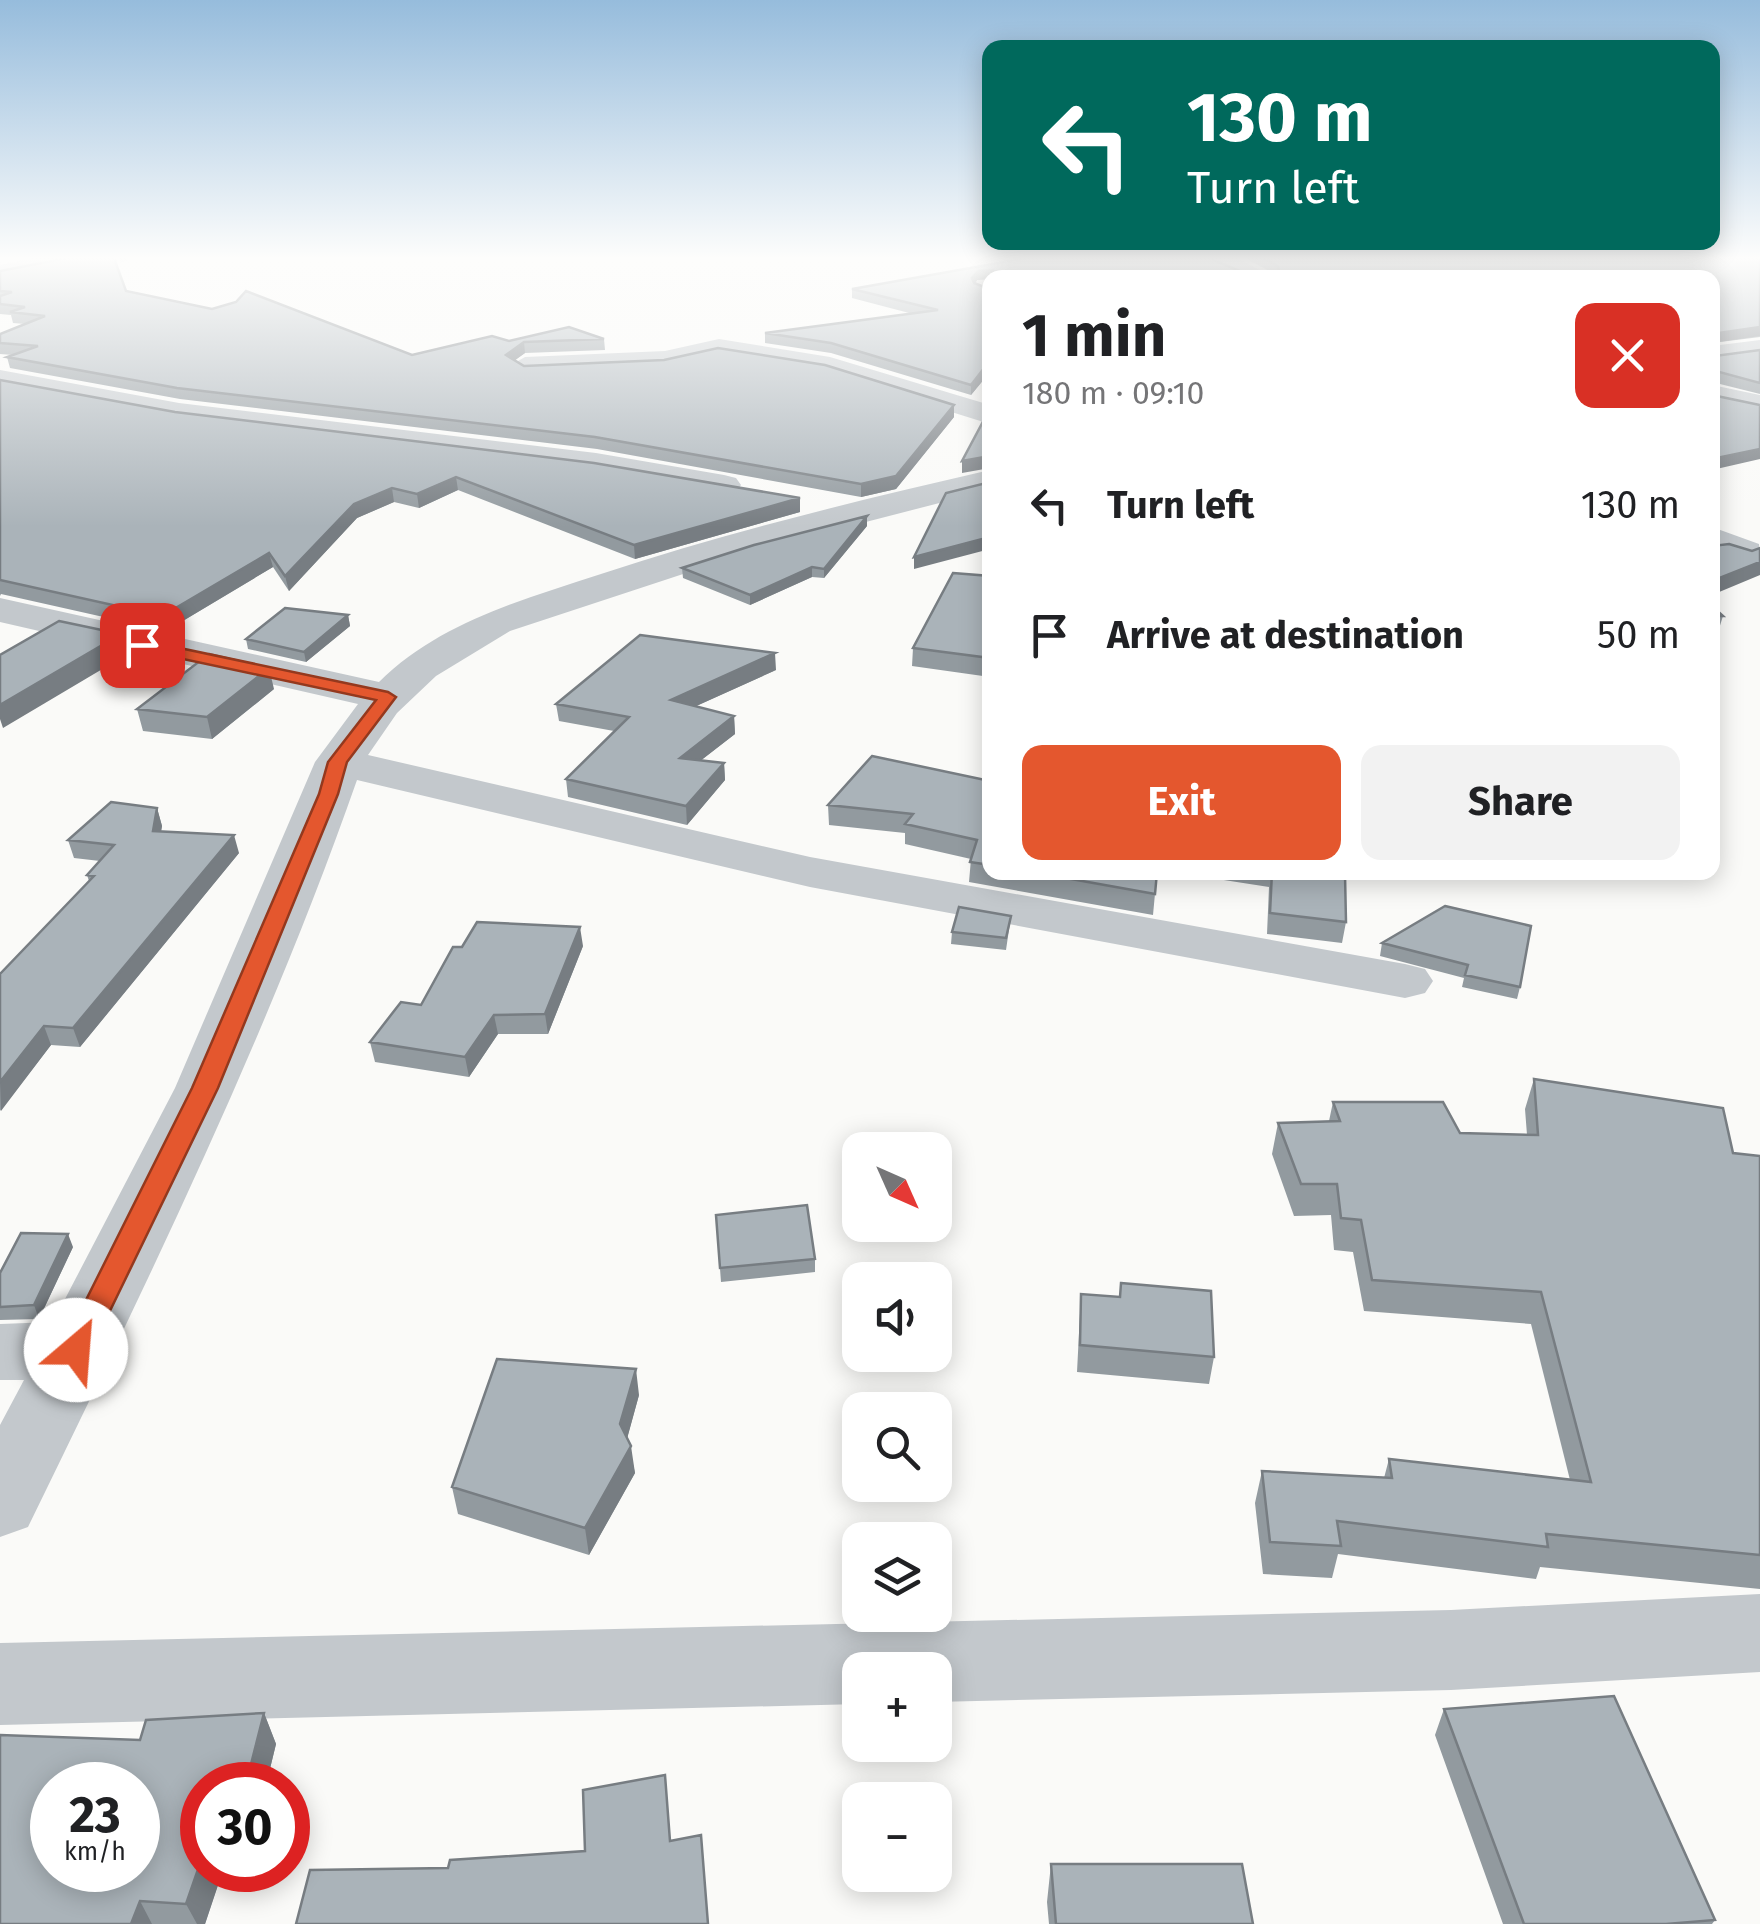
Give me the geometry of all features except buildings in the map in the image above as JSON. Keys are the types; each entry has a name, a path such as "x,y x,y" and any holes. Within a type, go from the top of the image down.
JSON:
{"street":[{"path":"525,365 665,359 712,348"},
{"path":"729,348 830,365 982,412"},
{"path":"1720,353 1760,348"},
{"path":"0,379 179,412 578,461 750,490"},
{"path":"1720,396 1760,404"},
{"path":"0,1503 205,1088 338,762 388,697 466,637 538,608 715,549 982,485"},
{"path":"789,496 866,510"},
{"path":"0,610 142,645 388,697"},
{"path":"338,762 810,872 1404,981"},
{"path":"0,1352 76,1350"},
{"path":"0,1684 1452,1650 1760,1633"}],"route":[{"path":"76,1350 205,1088 338,762 388,697 142,645"}]}
